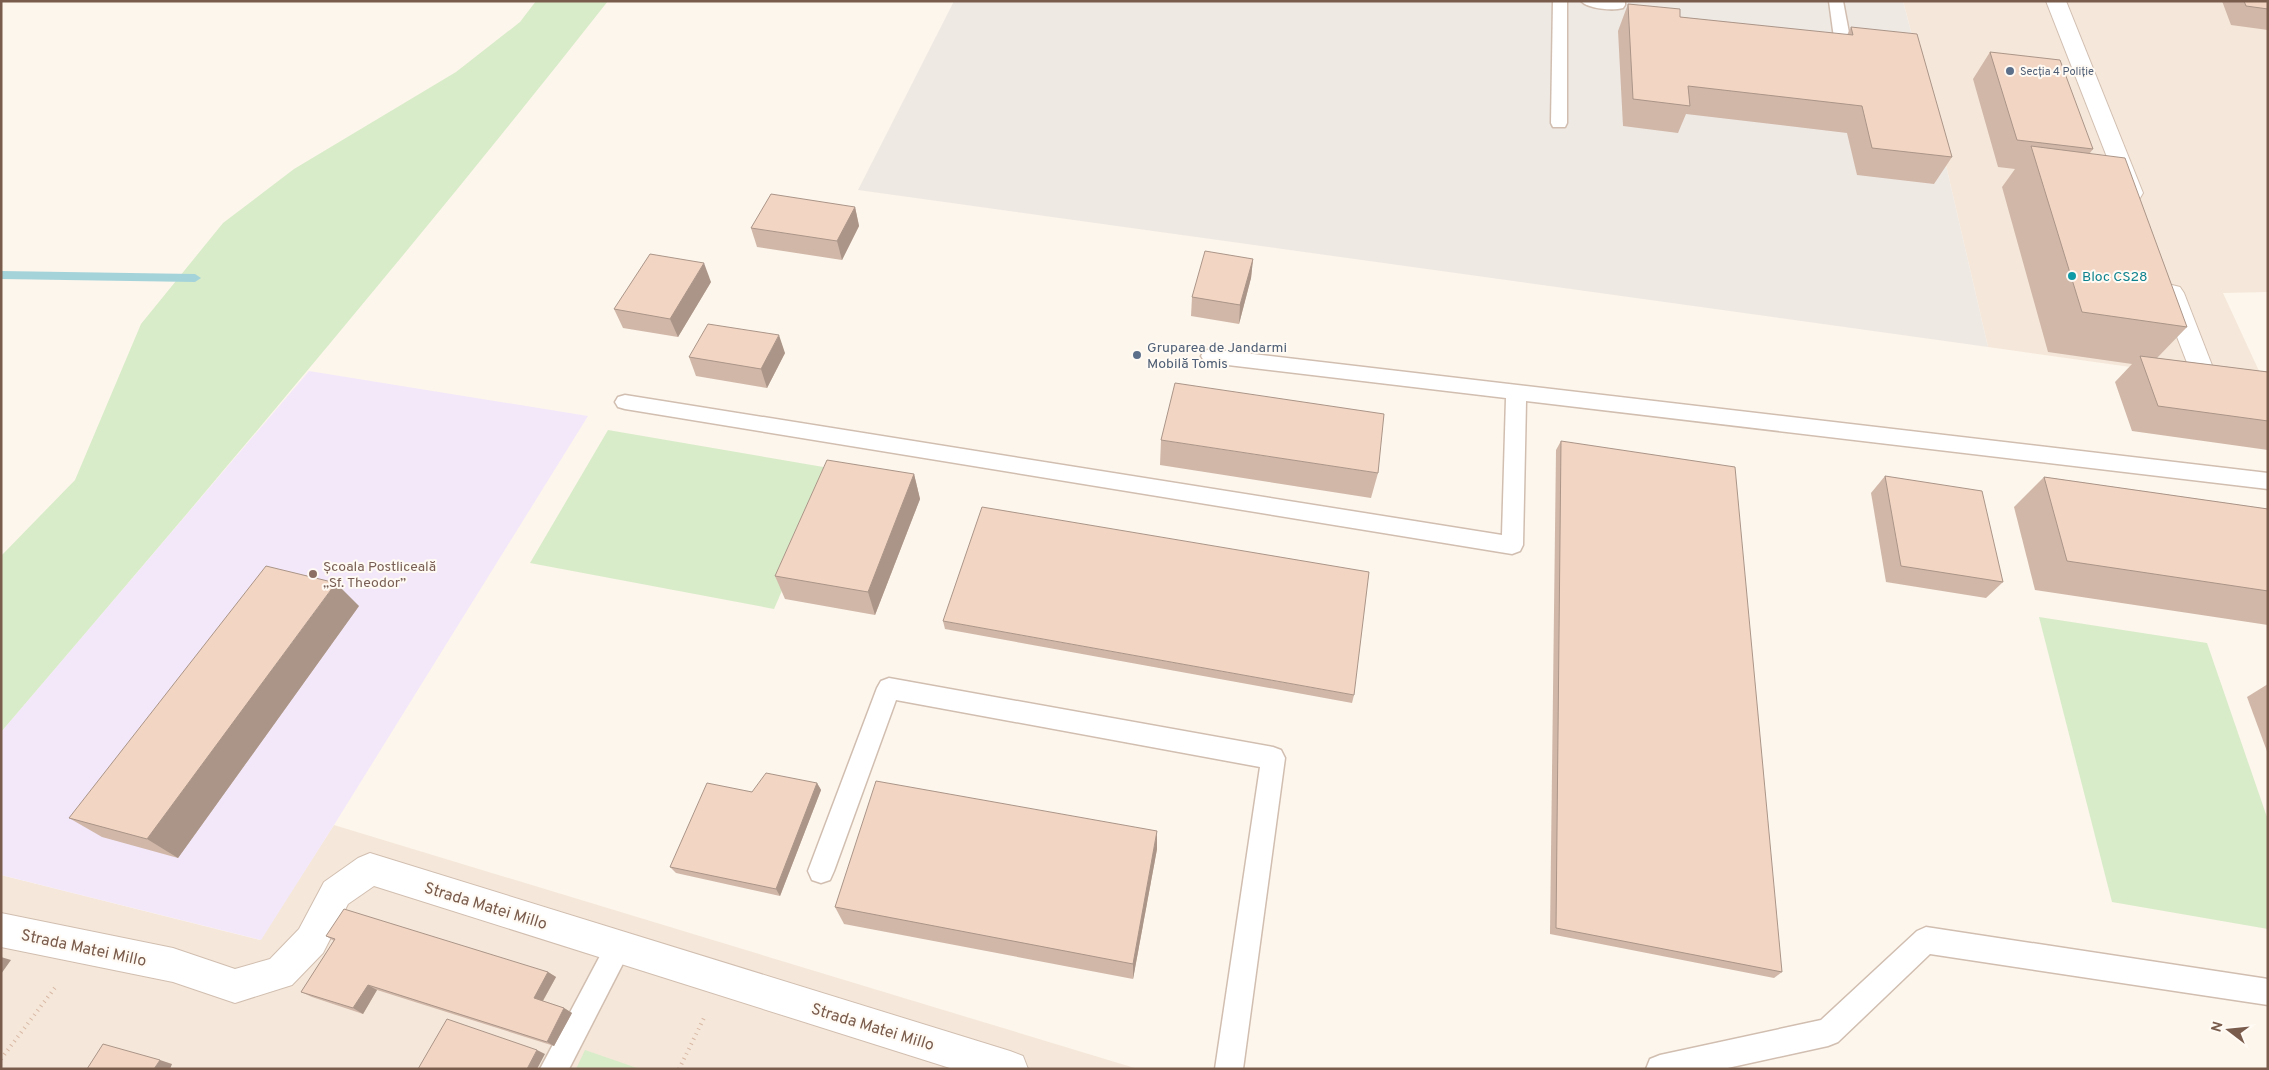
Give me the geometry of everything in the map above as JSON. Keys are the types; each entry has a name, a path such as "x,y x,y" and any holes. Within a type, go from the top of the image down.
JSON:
{"street":[{"path":"2056,1 2141,215"},
{"path":"2163,271 2203,373"},
{"name":"Strada Matei Millo","path":"1,930 173,965 235,986 280,973 311,941 336,894 370,869 1010,1069"}],"lane":[{"path":"1559,123 1560,1"},
{"path":"1588,1 1618,5 1617,1"},
{"path":"1836,1 1842,38"},
{"path":"1211,356 1516,394 2268,481"},
{"path":"625,402 1512,545 1516,394"},
{"path":"821,871 889,688 1273,758 1229,1069"},
{"path":"1660,1069 1828,1032 1926,940 2268,992"},
{"path":"554,1069 619,946"}],"path":[{"path":"1,1060 86,947"},
{"path":"679,1069 722,979"}],"shaded area":[{"path":"954,1 1903,1 1945,161 1988,347 858,190"},
{"path":"1903,1 2268,1 2268,292 2223,293 2266,386 1988,347 1945,161"},
{"name":"Școala Postliceală „Sf. Theodor”","path":"309,371 588,416 261,940 1,875 1,732"},
{"path":"334,825 1138,1069 1,1069 1,875 260,940"}],"green space":[{"path":"536,1 608,1 384,278 1,732 1,556 75,480 141,324 223,223 294,169 456,72 520,22"},
{"path":"608,430 835,469 774,609 530,563"},
{"path":"2039,617 2207,643 2268,820 2268,929 2112,902"},
{"path":"585,1050 640,1069 576,1069"}],"building":[{"path":"2244,1 2268,1 2268,9 2246,6"},
{"path":"1628,4 1680,9 1680,17 1853,35 1851,27 1917,34 1952,157 1872,148 1862,106 1688,86 1690,106 1633,99"},
{"path":"1990,52 2060,60 2093,149 2017,140"},
{"path":"2031,146 2125,158 2187,327 2082,312"},
{"path":"771,194 855,207 837,241 751,228"},
{"path":"1205,251 1253,259 1240,305 1192,297"},
{"path":"650,254 704,263 670,319 614,309"},
{"path":"708,324 779,335 761,369 689,357"},
{"path":"2140,356 2268,372 2268,421 2158,406"},
{"path":"1175,383 1384,414 1378,473 1161,440"},
{"path":"1561,441 1735,467 1782,972 1556,928"},
{"path":"827,460 914,474 868,592 775,576"},
{"path":"1885,476 1982,491 2003,582 1901,566"},
{"path":"2044,477 2268,509 2268,591 2067,561"},
{"path":"982,507 1369,572 1354,695 943,621"},
{"path":"266,566 336,583 147,839 69,818"},
{"path":"766,773 817,783 776,889 670,867 707,783 752,792"},
{"path":"876,781 1157,831 1133,964 835,907"},
{"path":"344,909 548,972 534,998 564,1008 547,1042 368,985 353,1008 301,992 335,939 326,936"},
{"path":"447,1019 537,1050 527,1069 418,1069"},
{"path":"103,1044 160,1060 154,1069 87,1069"}],"waterway":[{"path":"1,275 195,278"}],"place":[{"name":"Secția 4 Poliție","path":"2010,71"},
{"name":"Bloc CS28","path":"2072,276"},
{"name":"Gruparea de Jandarmi Mobilă Tomis","path":"1137,355"},
{"name":"Școala Postliceală „Sf. Theodor”","path":"313,574"}]}
